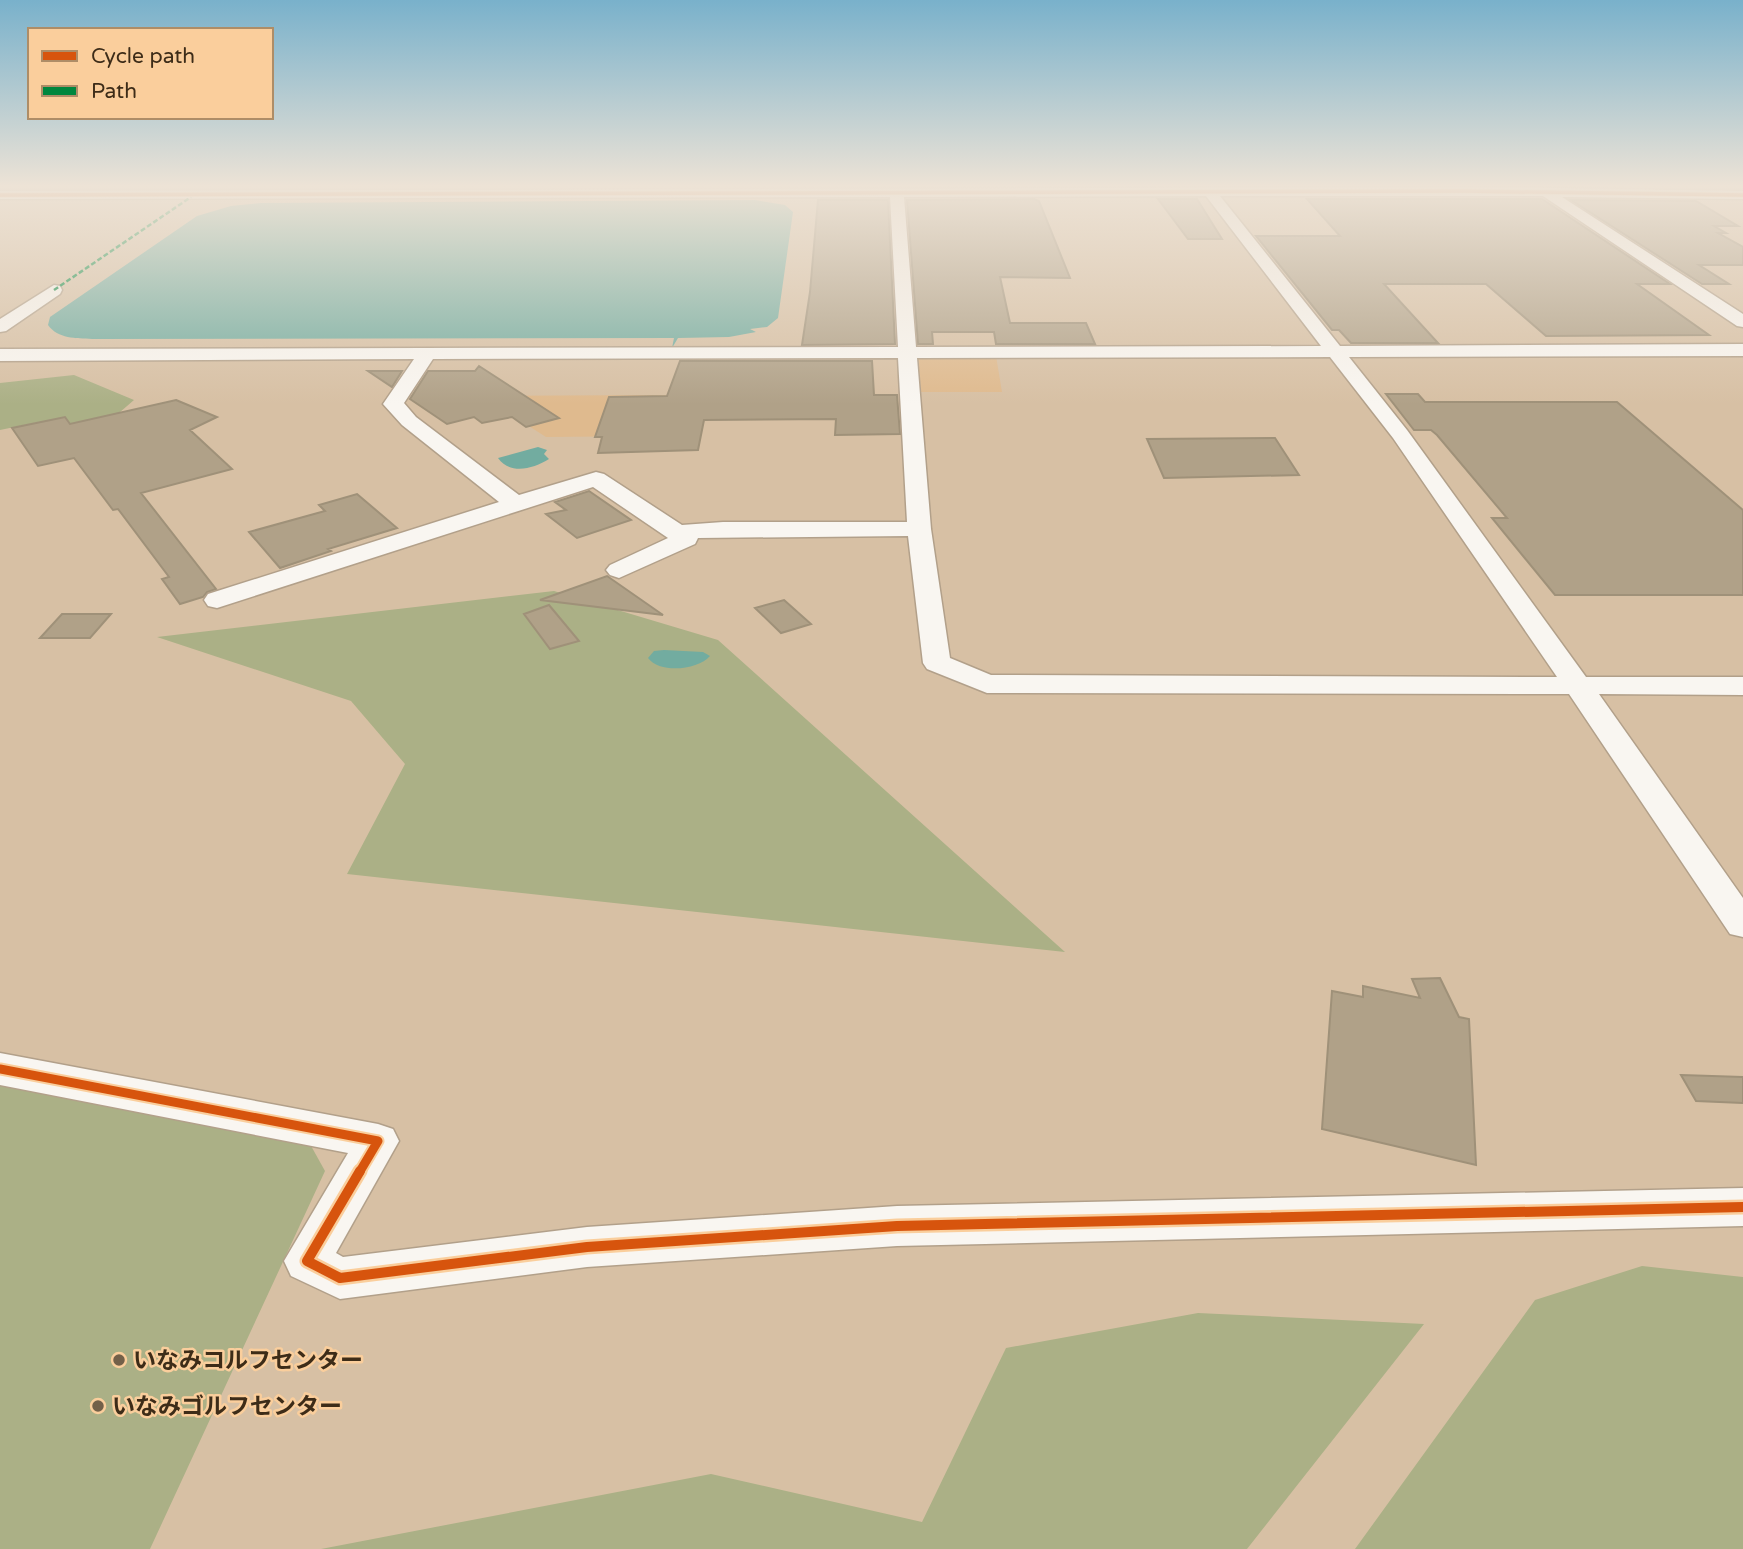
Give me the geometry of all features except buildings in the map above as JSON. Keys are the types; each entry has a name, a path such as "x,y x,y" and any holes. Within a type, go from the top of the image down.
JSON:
{"street":[{"path":"901,259 919,529 937,663 987,684 1743,686"},
{"path":"1262,259 1400,435 1513,592 1743,925"},
{"path":"1648,259 1743,322"},
{"path":"0,327 54,290"},
{"path":"0,355 1743,350"},
{"path":"428,353 393,404 408,421 516,504"},
{"path":"217,600 596,479 686,539 619,570"},
{"path":"677,533 723,529 919,529"},
{"path":"0,1069 378,1141 307,1261 340,1278 587,1247 897,1226 1743,1207"}],"shaded area":[{"path":"913,356 996,356 1002,392 915,392"},
{"path":"667,395 656,436 546,437 482,396"}],"green space":[{"path":"74,375 134,400 105,425 39,422 0,430 0,383"},
{"path":"554,591 718,640 1065,952 347,874 405,764 351,701 157,637"},
{"name":"いなみゴルフセンター","path":"0,1084 310,1144 325,1171 150,1549 0,1549"},
{"path":"1642,1266 1743,1277 1743,1549 1355,1549 1535,1300"},
{"path":"1198,1313 1424,1324 1247,1549 321,1549 711,1474 922,1522 1006,1348"}],"water":[{"path":"134,259 786,259 778,318 767,327 750,329 756,332 729,337 678,338 672,348 674,338 92,339 57,333 48,325 50,317"},
{"path":"538,447 547,450 544,454 549,459 529,468 509,467 498,458"},
{"path":"654,651 703,652 710,656 697,664 679,668 661,666 648,658"}],"marked path":[{"path":"54,290 99,259"}],"cycle path":[{"path":"0,1069 378,1141 307,1261 340,1278 587,1247 897,1226 1743,1207"}],"place":[{"name":"いなみコルフセンター","path":"119,1360"},
{"name":"いなみゴルフセンター","path":"98,1406"}]}
